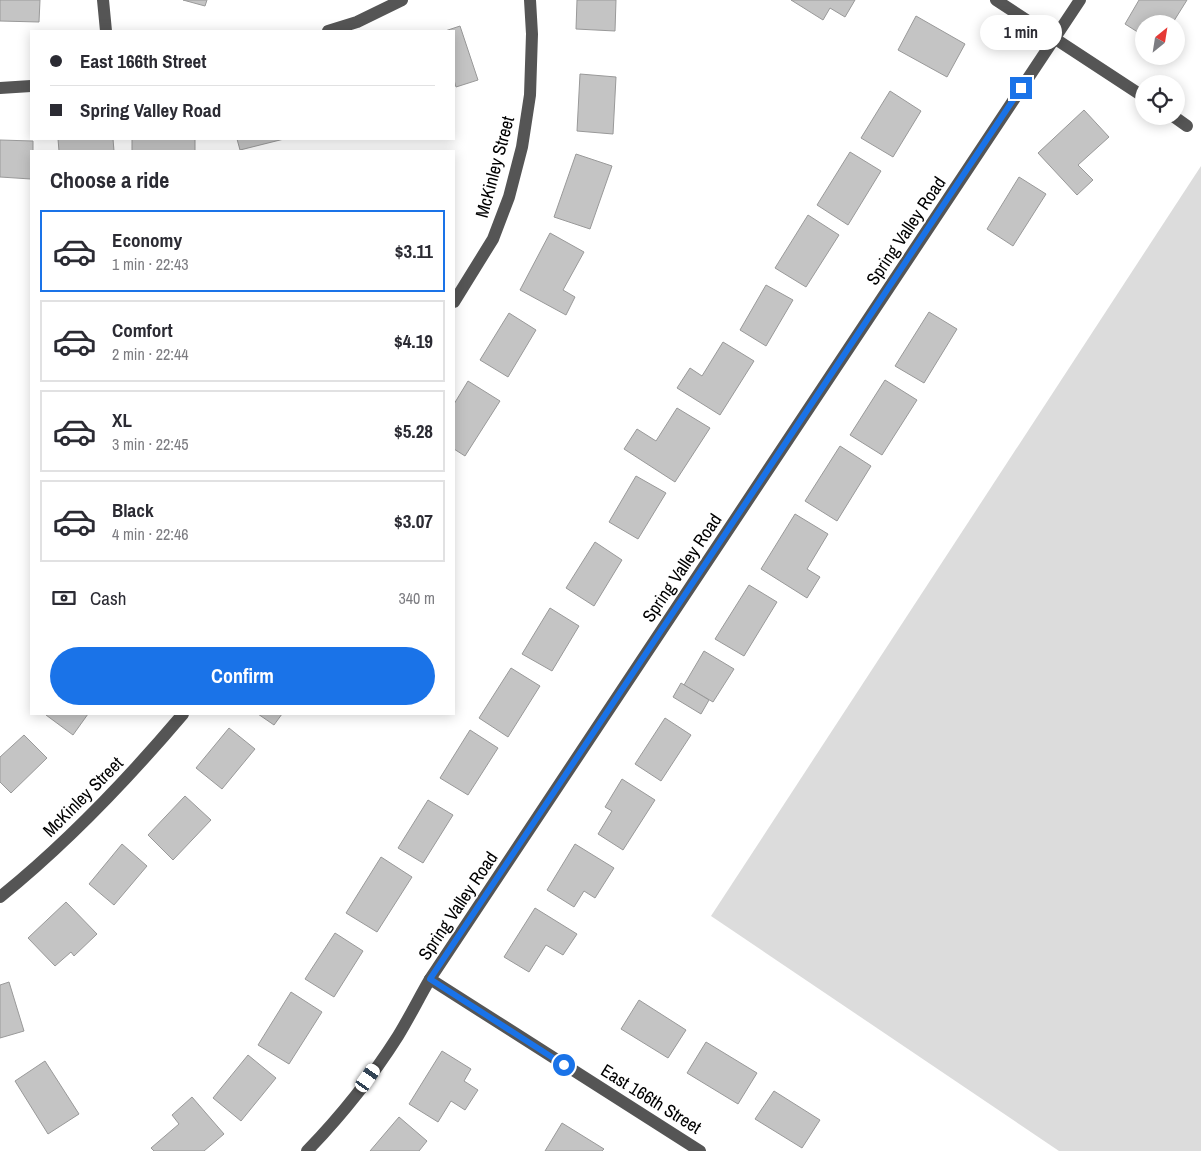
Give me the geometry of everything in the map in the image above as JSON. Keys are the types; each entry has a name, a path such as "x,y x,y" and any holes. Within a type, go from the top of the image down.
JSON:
{"street":[{"path":"103,0 106,30"},
{"path":"331,30 356,22 402,0"},
{"name":"McKinley Street","path":"455,300 493,240 509,197 522,147 530,95 532,34 530,0"},
{"path":"996,0 1135,91"},
{"name":"Spring Valley Road","path":"307,1151 359,1091 397,1037 430,979 1080,0"},
{"path":"0,88 30,86"},
{"name":"McKinley Street","path":"0,898 77,829 143,761 182,715"},
{"name":"East 166th Street","path":"430,979 699,1151"}],"shaded area":[{"path":"1201,166 1201,1151 1059,1151 711,916"}],"building":[{"path":"0,0 40,0 39,22 0,21"},
{"path":"183,0 207,0 205,6"},
{"path":"577,0 616,0 615,31 576,29"},
{"path":"791,0 855,0 845,17 830,8 823,20"},
{"path":"1139,0 1187,0 1178,15 1135,15 1135,30 1125,24"},
{"path":"916,16 965,44 947,77 898,50"},
{"path":"460,26 478,80 456,87 455,30 448,30"},
{"path":"580,74 616,77 613,134 577,131"},
{"path":"890,91 921,111 893,157 861,138"},
{"path":"1084,110 1109,137 1078,165 1093,180 1077,195 1038,153"},
{"path":"0,140 33,141 33,150 30,150 30,179 0,177"},
{"path":"58,140 113,140 114,150 59,150"},
{"path":"132,140 195,140 195,150 132,150"},
{"path":"237,140 280,140 240,150"},
{"path":"850,152 881,171 848,225 817,205"},
{"path":"576,154 612,166 590,229 554,217"},
{"path":"1019,177 1046,194 1013,246 987,229"},
{"path":"808,215 839,235 806,287 775,268"},
{"path":"550,233 584,252 563,290 575,297 566,315 520,290"},
{"path":"766,285 793,300 766,346 740,330"},
{"path":"929,312 957,329 924,383 895,366"},
{"path":"509,313 536,330 508,377 480,360"},
{"path":"723,342 754,361 720,415 677,388 690,368 702,376"},
{"path":"885,380 917,400 882,455 850,435"},
{"path":"468,381 500,401 465,456 455,450 455,402"},
{"path":"677,408 710,428 675,482 624,449 637,429 656,441"},
{"path":"840,446 871,466 837,521 805,501"},
{"path":"636,476 666,493 638,539 609,522"},
{"path":"795,514 828,534 807,569 820,577 807,598 761,569"},
{"path":"595,542 622,560 594,606 566,588"},
{"path":"749,585 777,602 744,656 715,639"},
{"path":"550,608 579,626 552,671 522,654"},
{"path":"704,651 734,669 713,702 684,685"},
{"path":"511,668 540,686 508,737 479,718"},
{"path":"681,683 709,700 701,714 673,697"},
{"path":"46,715 87,715 73,735"},
{"path":"259,715 281,715 274,725"},
{"path":"665,718 691,735 661,781 635,764"},
{"path":"229,728 255,749 222,789 196,768"},
{"path":"470,730 498,748 468,795 440,778"},
{"path":"24,735 47,758 11,793 0,782 0,757"},
{"path":"622,779 655,800 623,850 598,834 612,811 605,807"},
{"path":"185,796 211,820 173,860 148,835"},
{"path":"428,800 453,815 423,863 398,848"},
{"path":"122,844 147,866 114,905 89,884"},
{"path":"575,844 614,868 595,898 584,891 574,907 547,890"},
{"path":"381,857 412,877 377,932 346,913"},
{"path":"66,902 97,934 74,956 71,952 55,966 28,938"},
{"path":"535,908 577,934 563,955 546,945 529,972 504,957"},
{"path":"335,933 363,951 334,997 305,979"},
{"path":"9,982 24,1031 0,1038 0,985"},
{"path":"291,992 322,1012 289,1064 258,1045"},
{"path":"639,1000 686,1030 668,1058 621,1029"},
{"path":"706,1042 757,1073 738,1104 687,1073"},
{"path":"442,1051 471,1069 464,1081 478,1090 465,1110 451,1101 438,1122 409,1104"},
{"path":"248,1055 276,1078 241,1121 213,1098"},
{"path":"45,1061 79,1114 48,1134 15,1081"},
{"path":"774,1091 820,1120 802,1148 755,1119"},
{"path":"192,1097 224,1134 204,1151 154,1151 151,1148 179,1124 172,1115"},
{"path":"399,1117 427,1141 419,1151 370,1151"},
{"path":"562,1123 604,1149 602,1151 545,1151"}],"route":[{"path":"564,1065 430,979 1021,88"}]}
